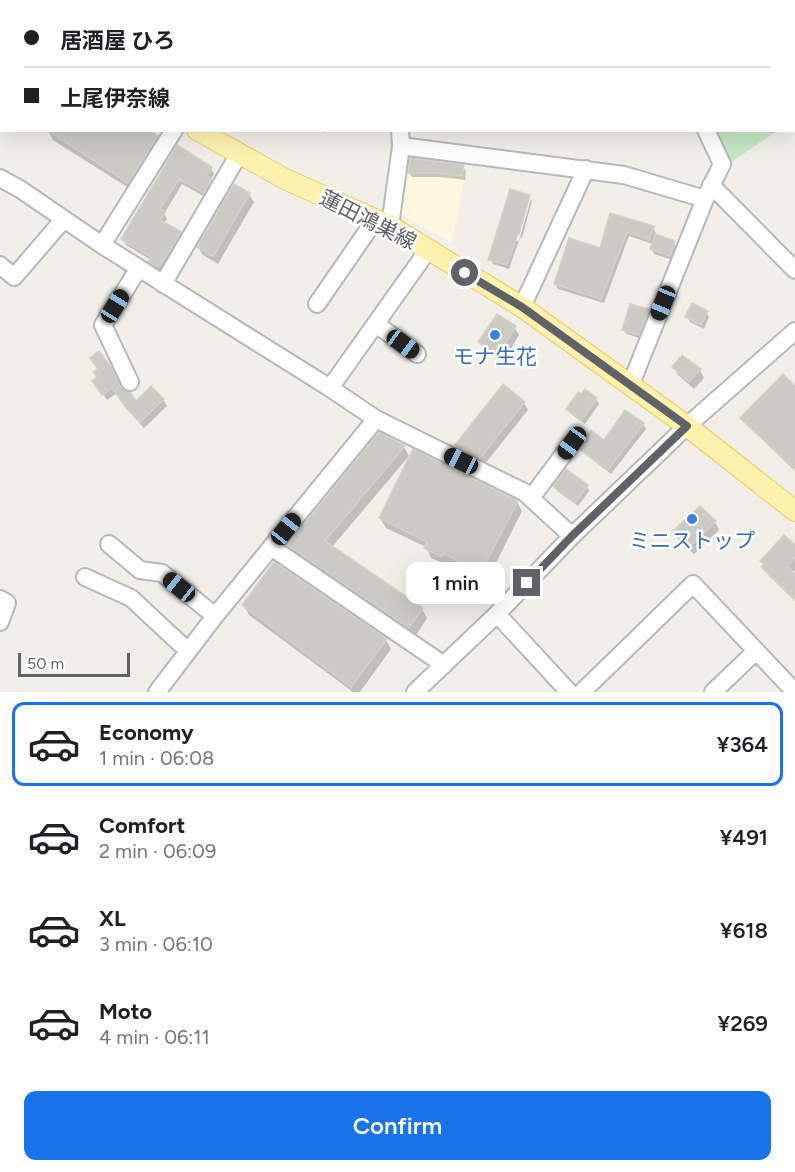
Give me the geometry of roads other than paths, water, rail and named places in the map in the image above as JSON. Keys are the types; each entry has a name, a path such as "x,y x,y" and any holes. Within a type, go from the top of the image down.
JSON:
{"main road":[{"name":"蓮田鴻巣線","path":"200,132 285,179 382,223 522,307 687,426 795,511"}],"street":[{"path":"102,245 173,132"},
{"path":"630,386 708,192 722,164 707,132"},
{"path":"317,304 382,223 400,138 624,175 708,192 795,270"},
{"path":"163,284 239,154"},
{"path":"522,307 586,169"},
{"path":"0,178 163,284 330,388 376,420 524,492 572,536"},
{"path":"0,265 14,277 64,219"},
{"path":"330,388 428,250"},
{"path":"129,382 103,325 139,268"},
{"path":"376,324 417,354"},
{"path":"416,692 497,614 572,536 687,426 795,331"},
{"path":"157,692 215,616 376,420"},
{"path":"531,498 572,443"},
{"path":"109,544 140,570 162,573 215,616"},
{"path":"271,547 444,665"},
{"path":"85,577 131,598 188,651"},
{"path":"582,692 693,584 795,692"},
{"path":"0,599 7,603 0,622"},
{"path":"497,614 569,692"},
{"path":"713,692 756,651"}],"place":[{"name":"モナ生花","path":"495,335"},
{"name":"ミニストップ","path":"692,519"}]}
